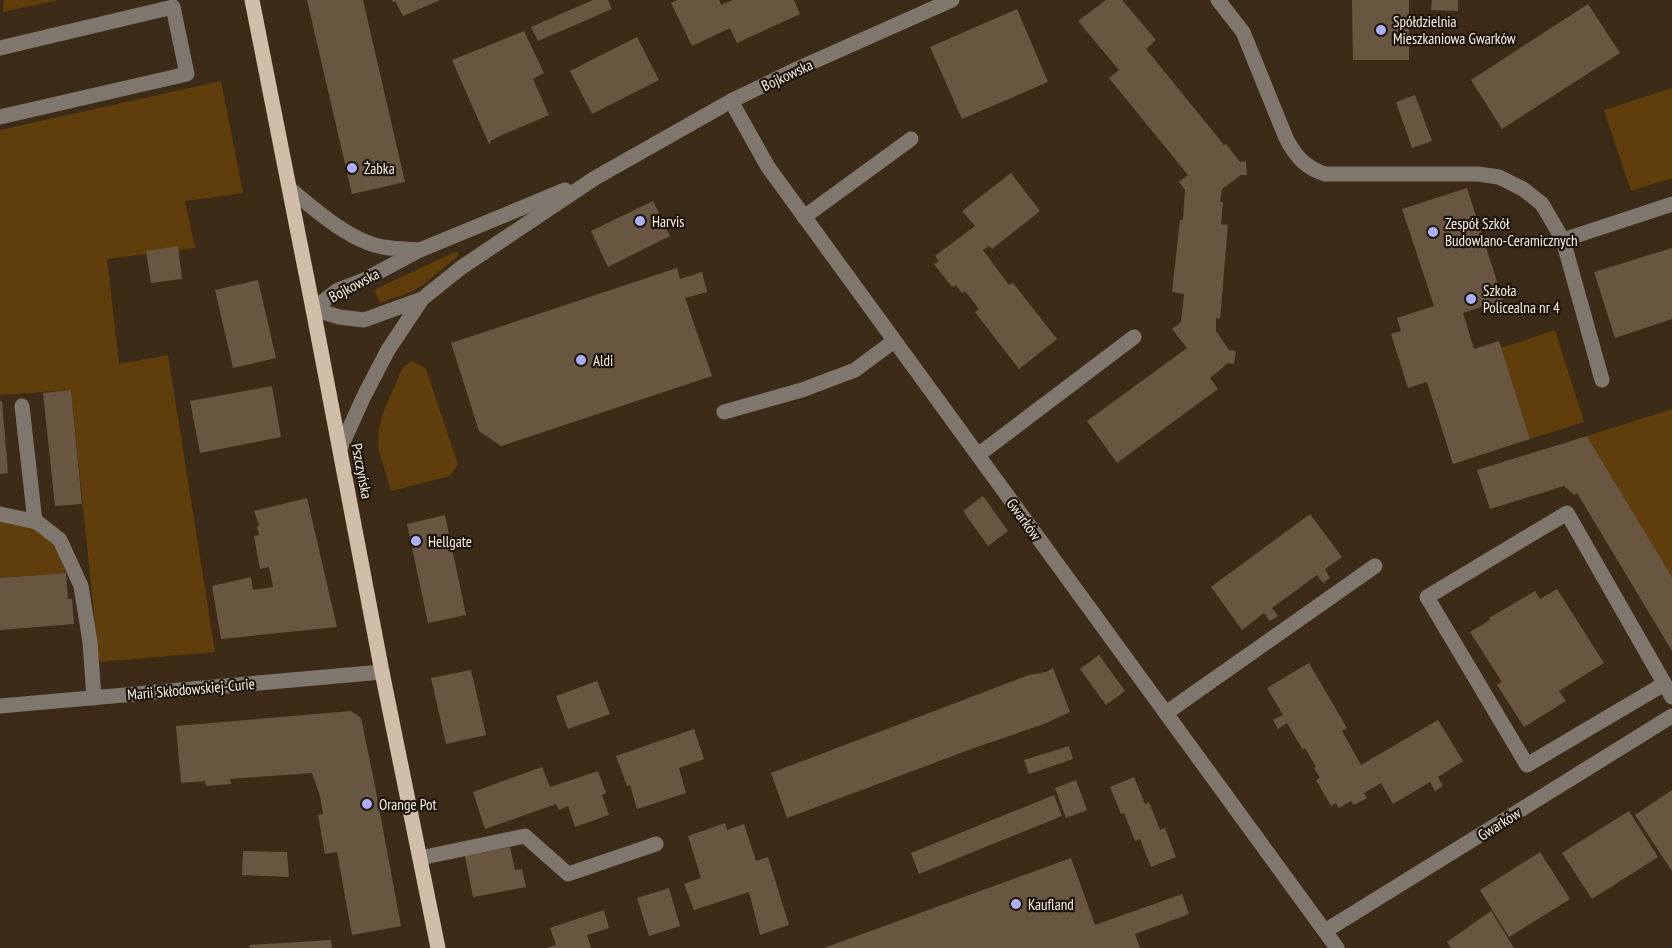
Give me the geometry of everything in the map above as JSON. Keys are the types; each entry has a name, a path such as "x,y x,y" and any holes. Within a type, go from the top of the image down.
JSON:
{"main road":[{"name":"Pszczyńska","path":"252,0 382,672 438,948"}],"street":[{"name":"Bojkowska","path":"313,309 339,317 364,320 422,299 462,267 595,178 731,101 952,0"},
{"path":"1218,0 1243,32 1292,151 1308,166 1325,174 1478,174 1499,177 1523,189 1542,204 1563,240 1602,380"},
{"path":"0,48 173,7 187,74 0,117"},
{"name":"Gwarków","path":"731,101 768,167 1337,948"},
{"path":"804,217 911,139"},
{"name":"Bojkowska","path":"313,309 338,290 362,281 420,250 595,178"},
{"path":"290,189 354,237 381,247 420,250"},
{"path":"1563,240 1672,204"},
{"path":"340,449 388,351 422,299"},
{"path":"978,455 1134,337"},
{"path":"724,412 802,390 855,370 894,341"},
{"path":"22,406 35,522"},
{"path":"1664,684 1527,765 1426,597 1567,513 1672,697"},
{"path":"0,514 35,522 60,540 81,586 90,642 94,698"},
{"path":"1166,713 1375,566"},
{"name":"Marii Skłodowskiej-Curie","path":"0,706 382,672"},
{"name":"Gwarków","path":"1325,931 1672,716"},
{"path":"420,858 525,836 568,874 656,844"}],"shaded area":[{"path":"4,0 58,0 3,12"},
{"path":"221,81 243,193 185,201 195,248 107,259 119,364 168,355 215,652 99,662 71,390 0,395 0,130"},
{"path":"1672,88 1672,178 1631,191 1604,110"},
{"path":"458,252 458,256 423,285 411,292 380,303 374,290"},
{"path":"1555,330 1584,422 1530,439 1501,348"},
{"path":"412,361 426,369 458,464 450,476 391,491 378,447 379,429 383,413 403,367"},
{"path":"1672,409 1672,577 1587,436"},
{"path":"0,520 35,528 56,547 66,573 0,578"}],"building":[{"path":"307,0 363,0 405,182 352,194"},
{"path":"392,0 440,0 403,16 395,1"},
{"path":"593,0 608,0 612,9 538,41 531,27"},
{"path":"677,0 719,0 721,5 733,0 794,0 800,14 737,43 730,28 692,46 671,3"},
{"path":"1106,0 1122,0 1156,40 1146,49 1224,145 1226,144 1240,162 1246,161 1247,175 1241,175 1222,189 1220,202 1223,202 1221,224 1228,225 1220,319 1216,318 1216,331 1229,350 1236,351 1234,364 1228,363 1210,378 1218,389 1117,463 1087,421 1187,348 1172,329 1181,322 1184,294 1172,292 1180,220 1183,220 1185,190 1179,182 1188,175 1109,78 1119,70 1078,21"},
{"name":"Spółdzielnia Mieszkaniowa Gwarków","path":"1352,0 1409,0 1409,60 1353,60"},
{"path":"1432,0 1458,0 1458,11 1431,10"},
{"path":"1588,4 1620,53 1502,129 1471,80"},
{"path":"1017,9 1048,82 962,119 930,47"},
{"path":"524,31 544,73 533,79 549,115 502,135 490,141 489,144 452,60"},
{"path":"637,37 659,80 592,114 570,71"},
{"path":"1415,95 1432,141 1412,148 1396,102"},
{"path":"1011,173 1040,211 992,249 989,246 983,250 1009,285 1013,283 1057,339 1019,369 975,312 979,309 965,291 962,293 956,285 952,287 934,264 939,261 935,256 975,226 962,211"},
{"path":"1467,188 1503,300 1463,313 1474,349 1499,341 1530,439 1453,464 1427,382 1408,388 1391,334 1401,331 1397,318 1434,306 1402,209"},
{"path":"653,201 670,236 608,267 591,231"},
{"path":"178,246 182,279 151,283 146,251"},
{"path":"1672,248 1672,319 1615,338 1594,272"},
{"name":"Aldi","path":"677,268 680,279 702,272 707,292 685,298 712,376 501,446 479,431 451,343"},
{"path":"258,280 276,358 233,368 215,290"},
{"path":"272,386 281,437 200,453 190,401"},
{"path":"71,390 82,504 55,506 43,393"},
{"path":"0,401 2,401 8,473 0,474"},
{"path":"1587,436 1672,577 1672,651 1577,493 1574,495 1564,486 1490,509 1477,470"},
{"path":"983,496 1008,531 988,546 963,511"},
{"path":"307,498 337,627 221,639 212,586 251,577 253,590 273,587 269,567 260,569 254,536 259,535 257,527 259,525 254,511"},
{"path":"1310,514 1342,557 1325,569 1330,578 1323,583 1317,575 1272,608 1278,616 1270,621 1264,613 1242,630 1211,587"},
{"path":"445,515 466,615 428,623 407,524"},
{"path":"66,573 68,599 72,599 74,624 0,630 0,578"},
{"path":"1557,589 1604,663 1559,691 1566,701 1524,727 1497,685 1502,682 1470,632 1535,591 1540,599"},
{"path":"1099,655 1125,691 1106,705 1080,669"},
{"path":"1309,663 1347,728 1342,731 1361,765 1438,720 1463,761 1438,777 1443,786 1435,791 1430,782 1393,804 1381,783 1364,793 1367,798 1354,805 1351,801 1339,808 1336,803 1331,806 1316,780 1320,778 1305,748 1303,750 1287,723 1278,729 1273,720 1283,715 1267,688"},
{"path":"1053,668 1070,712 1044,724 787,818 771,773 1029,675 1046,672"},
{"path":"471,670 486,735 446,744 431,678"},
{"path":"597,681 610,714 568,729 556,696"},
{"path":"351,711 361,718 401,926 352,935 337,852 325,854 318,815 323,814 312,773 230,779 231,784 206,786 205,781 181,783 176,726"},
{"path":"694,729 704,759 679,768 686,793 637,809 630,785 627,786 616,756"},
{"path":"1069,746 1073,759 1029,774 1024,760"},
{"path":"542,767 550,787 598,771 606,793 602,795 609,815 575,827 568,806 559,810 556,804 485,829 473,792"},
{"path":"1134,777 1145,804 1149,802 1160,830 1165,828 1176,857 1151,867 1140,839 1135,841 1110,787"},
{"path":"1076,780 1087,810 1066,818 1055,788"},
{"path":"1672,790 1672,871 1635,815"},
{"path":"1054,795 1062,816 919,874 911,853"},
{"path":"1629,811 1658,857 1592,899 1562,853"},
{"path":"725,823 727,830 744,824 756,861 768,857 789,925 760,935 749,892 694,910 684,884 701,878 688,836"},
{"path":"510,847 515,870 522,869 526,887 473,897 465,856"},
{"path":"243,851 287,852 289,877 242,875"},
{"path":"1540,852 1570,899 1509,937 1480,890"},
{"name":"Kaufland","path":"1071,858 1095,925 1182,894 1189,914 1135,934 1140,948 824,948"},
{"path":"669,888 680,926 649,936 637,898"},
{"path":"604,910 609,928 587,935 591,948 547,948 556,945 550,928"},
{"path":"1491,911 1514,948 1451,948 1447,942"},
{"path":"331,940 332,948 250,948 249,945"}],"place":[{"name":"Spółdzielnia Mieszkaniowa Gwarków","path":"1381,30"},
{"name":"Żabka","path":"352,168"},
{"name":"Harvis","path":"640,221"},
{"name":"Zespół Szkół Budowlano-Ceramicznych","path":"1433,232"},
{"name":"Szkoła Policealna nr 4","path":"1471,299"},
{"name":"Aldi","path":"581,360"},
{"name":"Hellgate","path":"416,541"},
{"name":"Orange Pot","path":"367,804"},
{"name":"Kaufland","path":"1016,904"}]}
